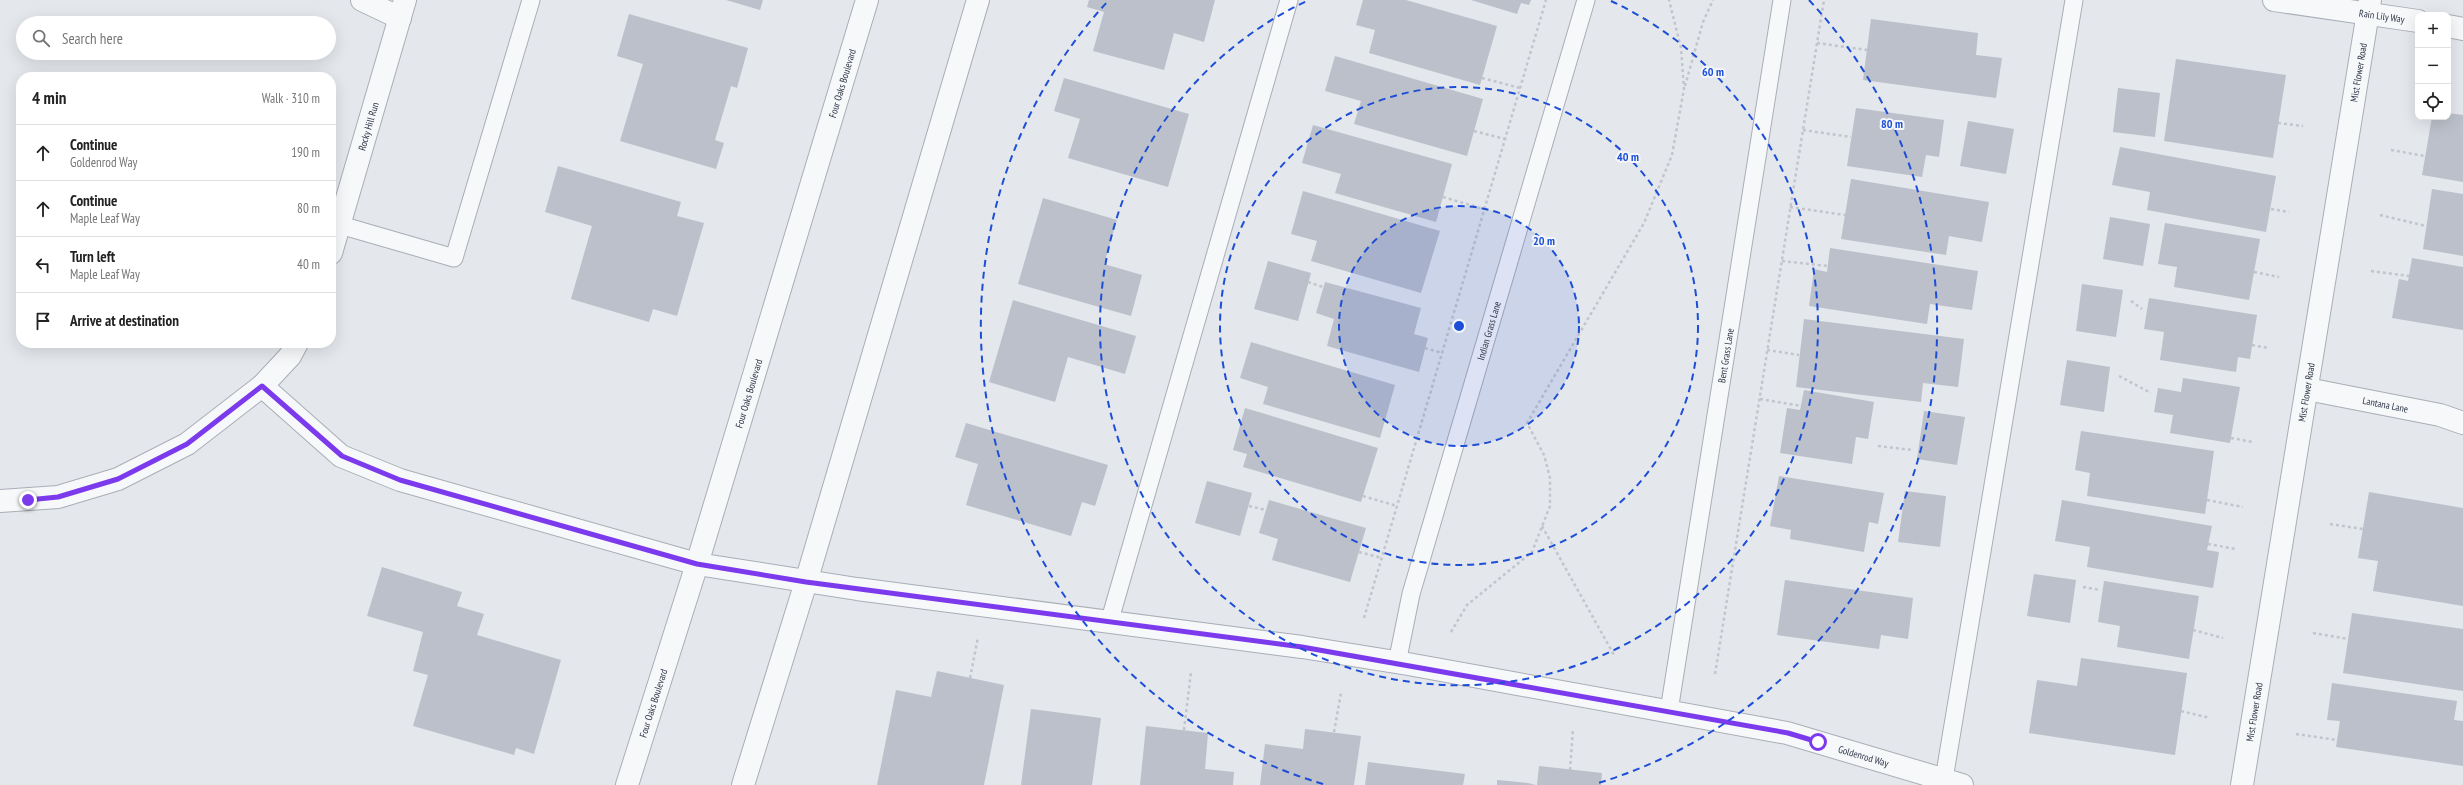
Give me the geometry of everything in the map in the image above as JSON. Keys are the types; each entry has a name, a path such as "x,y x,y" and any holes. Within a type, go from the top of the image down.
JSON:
{"street":[{"path":"362,0 403,9"},
{"name":"Four Oaks Boulevard","path":"627,785 697,564 867,0"},
{"path":"743,785 806,582 978,0"},
{"name":"Rain Lily Way","path":"2274,0 2369,6 2415,20"},
{"name":"Mist Flower Road","path":"2242,785 2369,6"},
{"name":"Rocky Hill Run","path":"336,237 403,9"},
{"path":"2451,27 2463,29"},
{"path":"0,501 58,497 118,479 187,444 262,386 290,356 294,348"},
{"name":"Goldenrod Way","path":"262,386 342,456 400,480 697,564 806,582 1109,623 1302,647 1397,663 1788,733 1953,782"},
{"name":"Lantana Lane","path":"2307,389 2440,415 2463,423"}],"lane":[{"path":"340,225 454,258 531,0"},
{"path":"1109,623 1289,0"},
{"name":"Indian Grass Lane","path":"1397,663 1411,594 1586,0"},
{"name":"Bent Grass Lane","path":"1669,711 1782,0"},
{"path":"1953,782 2074,0"}],"path":[{"path":"1364,618 1546,0"},
{"path":"1669,0 1682,48 1684,89"},
{"path":"1451,632 1467,605 1532,552 1550,506 1550,478 1544,455 1527,423 1644,223 1672,155 1684,89 1703,22 1713,0"},
{"path":"1715,674 1824,0"},
{"path":"1817,43 1867,50"},
{"path":"1482,78 1520,88"},
{"path":"2278,123 2303,126"},
{"path":"1803,130 1851,137"},
{"path":"1474,131 1505,139"},
{"path":"2391,150 2426,156"},
{"path":"1443,198 1484,209"},
{"path":"1790,208 1845,215"},
{"path":"2270,209 2289,212"},
{"path":"2380,214 2426,226"},
{"path":"1782,261 1828,266"},
{"path":"2371,270 2409,276"},
{"path":"2254,272 2279,277"},
{"path":"1308,282 1323,286"},
{"path":"2131,301 2142,309"},
{"path":"2252,345 2268,348"},
{"path":"1425,348 1442,353"},
{"path":"1767,350 1799,356"},
{"path":"2119,376 2151,393"},
{"path":"1760,398 1801,406"},
{"path":"2231,438 2253,442"},
{"path":"1878,446 1912,450"},
{"path":"1363,496 1397,506"},
{"path":"2207,500 2243,507"},
{"path":"1248,506 1266,510"},
{"path":"2330,524 2363,529"},
{"path":"1542,526 1614,655"},
{"path":"2208,544 2236,549"},
{"path":"1359,552 1382,558"},
{"path":"2083,587 2100,590"},
{"path":"970,678 984,606"},
{"path":"2193,630 2223,638"},
{"path":"2313,633 2348,639"},
{"path":"1184,730 1191,672"},
{"path":"1334,732 1341,693"},
{"path":"2181,711 2210,718"},
{"path":"1570,770 1573,729"},
{"path":"2296,734 2337,740"}],"building":[{"path":"726,0 763,0 760,10"},
{"path":"1089,0 1215,0 1204,42 1174,33 1164,70 1093,51 1104,12 1087,7"},
{"path":"1363,0 1406,0 1497,26 1480,85 1369,53 1375,30 1356,25"},
{"path":"1471,0 1531,0 1529,5 1521,3 1517,14"},
{"path":"629,14 748,48 737,88 731,86 715,140 724,143 716,169 620,141 643,64 617,56"},
{"path":"1871,19 1978,33 1976,55 2002,58 1996,98 1863,80"},
{"path":"1335,56 1483,99 1467,156 1354,124 1361,101 1325,91"},
{"path":"2176,59 2286,75 2273,158 2164,141"},
{"path":"1064,78 1189,114 1168,187 1068,158 1080,119 1054,111"},
{"path":"2118,88 2160,93 2155,137 2113,132"},
{"path":"1856,108 1944,120 1939,157 1926,155 1922,177 1847,166"},
{"path":"2451,113 2463,115 2463,182 2422,175 2431,120 2451,120"},
{"path":"1968,121 2014,129 2006,174 1960,166"},
{"path":"1313,125 1452,164 1436,222 1335,193 1341,174 1302,163"},
{"path":"2120,147 2276,176 2266,232 2147,210 2150,192 2112,185"},
{"path":"558,166 681,202 677,216 704,223 677,316 653,309 649,322 571,299 592,226 545,212"},
{"path":"1851,179 1989,202 1982,242 1949,236 1946,255 1841,239"},
{"path":"2432,189 2463,194 2463,256 2423,249"},
{"path":"1303,191 1440,231 1421,293 1311,261 1317,241 1291,234"},
{"path":"1043,198 1117,220 1104,264 1142,275 1131,316 1018,284"},
{"path":"2110,217 2150,224 2143,266 2103,259"},
{"path":"2165,223 2260,239 2249,300 2174,287 2177,267 2158,264"},
{"path":"1830,248 1978,271 1972,310 1930,304 1927,324 1809,306 1814,269 1827,272"},
{"path":"2412,258 2463,267 2463,330 2392,318 2399,279 2408,281"},
{"path":"1268,261 1311,273 1298,321 1254,309"},
{"path":"1325,282 1421,308 1414,334 1428,338 1419,372 1327,346 1334,319 1316,313"},
{"path":"2082,284 2123,290 2116,337 2076,331"},
{"path":"2149,298 2257,315 2250,359 2238,357 2236,372 2160,360 2164,332 2144,329"},
{"path":"1013,300 1136,336 1125,374 1068,357 1055,402 989,382"},
{"path":"1804,319 1964,339 1958,387 1923,383 1921,402 1796,387"},
{"path":"1251,342 1395,385 1380,438 1263,404 1268,387 1240,378"},
{"path":"2067,360 2110,367 2104,412 2060,405"},
{"path":"2183,378 2240,387 2230,443 2170,433 2173,415 2154,412 2158,388 2181,392"},
{"path":"1804,390 1874,402 1868,439 1856,437 1852,464 1780,453 1787,408 1800,410"},
{"path":"1245,408 1378,448 1361,502 1243,467 1247,454 1233,450"},
{"path":"1924,411 1965,417 1957,465 1917,459"},
{"path":"966,423 1108,465 1095,506 1082,502 1071,536 966,505 978,464 955,457"},
{"path":"2081,431 2214,451 2205,514 2087,496 2090,473 2075,470"},
{"path":"1779,476 1884,493 1878,524 1869,522 1864,552 1790,539 1791,530 1770,526"},
{"path":"1207,481 1252,493 1240,536 1195,523"},
{"path":"1905,491 1946,496 1940,547 1898,542"},
{"path":"2369,492 2463,508 2463,606 2373,591 2378,561 2358,558"},
{"path":"1269,500 1366,528 1350,582 1272,560 1278,539 1259,533"},
{"path":"2062,500 2212,526 2207,550 2219,552 2213,588 2087,567 2090,547 2055,541"},
{"path":"382,567 462,592 457,606 484,614 477,635 561,660 534,754 516,748 514,755 413,726 428,675 413,671 423,632 367,616"},
{"path":"2034,574 2076,580 2070,623 2027,616"},
{"path":"1785,580 1913,598 1908,639 1881,635 1879,649 1777,635"},
{"path":"2104,581 2199,596 2189,659 2117,647 2120,626 2098,622"},
{"path":"2352,613 2463,629 2463,691 2343,673"},
{"path":"2081,658 2187,673 2175,755 2029,733 2037,680 2077,686"},
{"path":"937,671 1004,685 984,785 877,785 896,690 931,697"},
{"path":"2332,683 2457,701 2454,720 2463,721 2463,766 2336,747 2340,721 2327,720"},
{"path":"1031,709 1101,718 1092,785 1021,785"},
{"path":"1146,726 1208,733 1205,769 1234,772 1233,785 1140,785"},
{"path":"1305,729 1361,736 1354,785 1260,785 1265,744 1303,749"},
{"path":"1368,762 1465,774 1463,785 1365,785"},
{"path":"1539,766 1602,773 1601,785 1537,785"},
{"path":"1497,780 1528,783 1536,785 1497,785"}],"route":[{"path":"28,500 58,497 118,479 187,444 262,386 342,456 400,480 697,564 806,582 1100,622 1302,647 1408,664 1660,709 1788,733 1818,742"}]}
